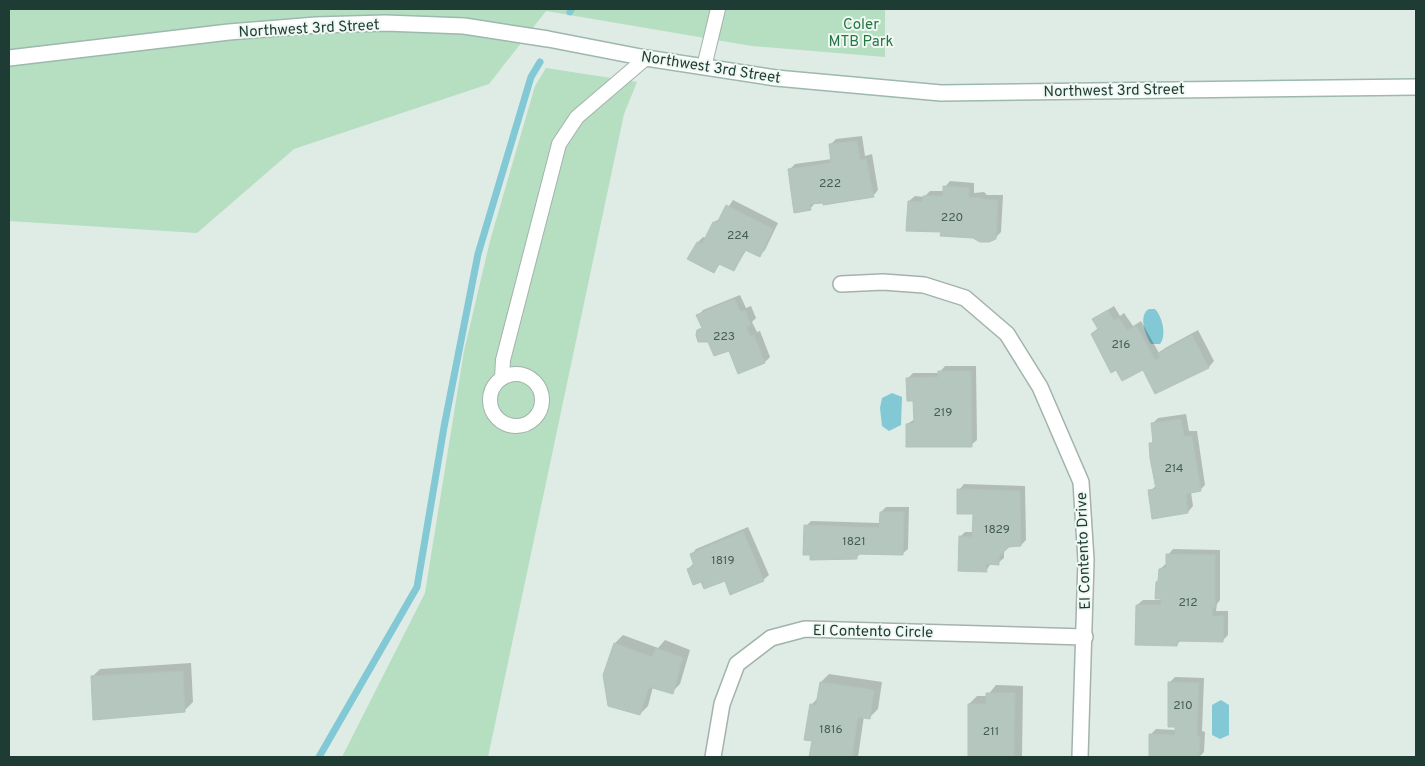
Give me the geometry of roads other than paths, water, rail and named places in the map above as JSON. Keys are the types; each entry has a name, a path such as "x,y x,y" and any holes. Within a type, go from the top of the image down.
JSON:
{"street":[{"name":"Northwest 3rd Street","path":"9,58 229,32 316,25 384,23 464,26 548,39 646,58 776,78 941,93 1416,87"},
{"name":"El Contento Drive","path":"841,284 883,282 924,286 965,298 1007,334 1040,387 1081,482 1086,560 1080,757"},
{"name":"El Contento Circle","path":"713,757 722,704 737,664 771,638 805,629 1085,637"}],"lane":[{"path":"704,67 718,9"},
{"path":"502,378 503,360 559,144 577,117 646,58"}],"water":[{"path":"1149,309 1155,309 1162,321 1163,336 1160,344 1151,344 1145,331 1143,320"},
{"path":"892,393 902,397 901,425 889,431 882,426 880,408 882,398"},
{"path":"1221,700 1229,705 1229,735 1220,739 1212,735 1212,705"}],"waterway":[{"path":"319,757 417,587 444,427 478,254 531,77 540,62"}],"park label":[{"name":"Coler MTB Park","path":"861,32"}]}
